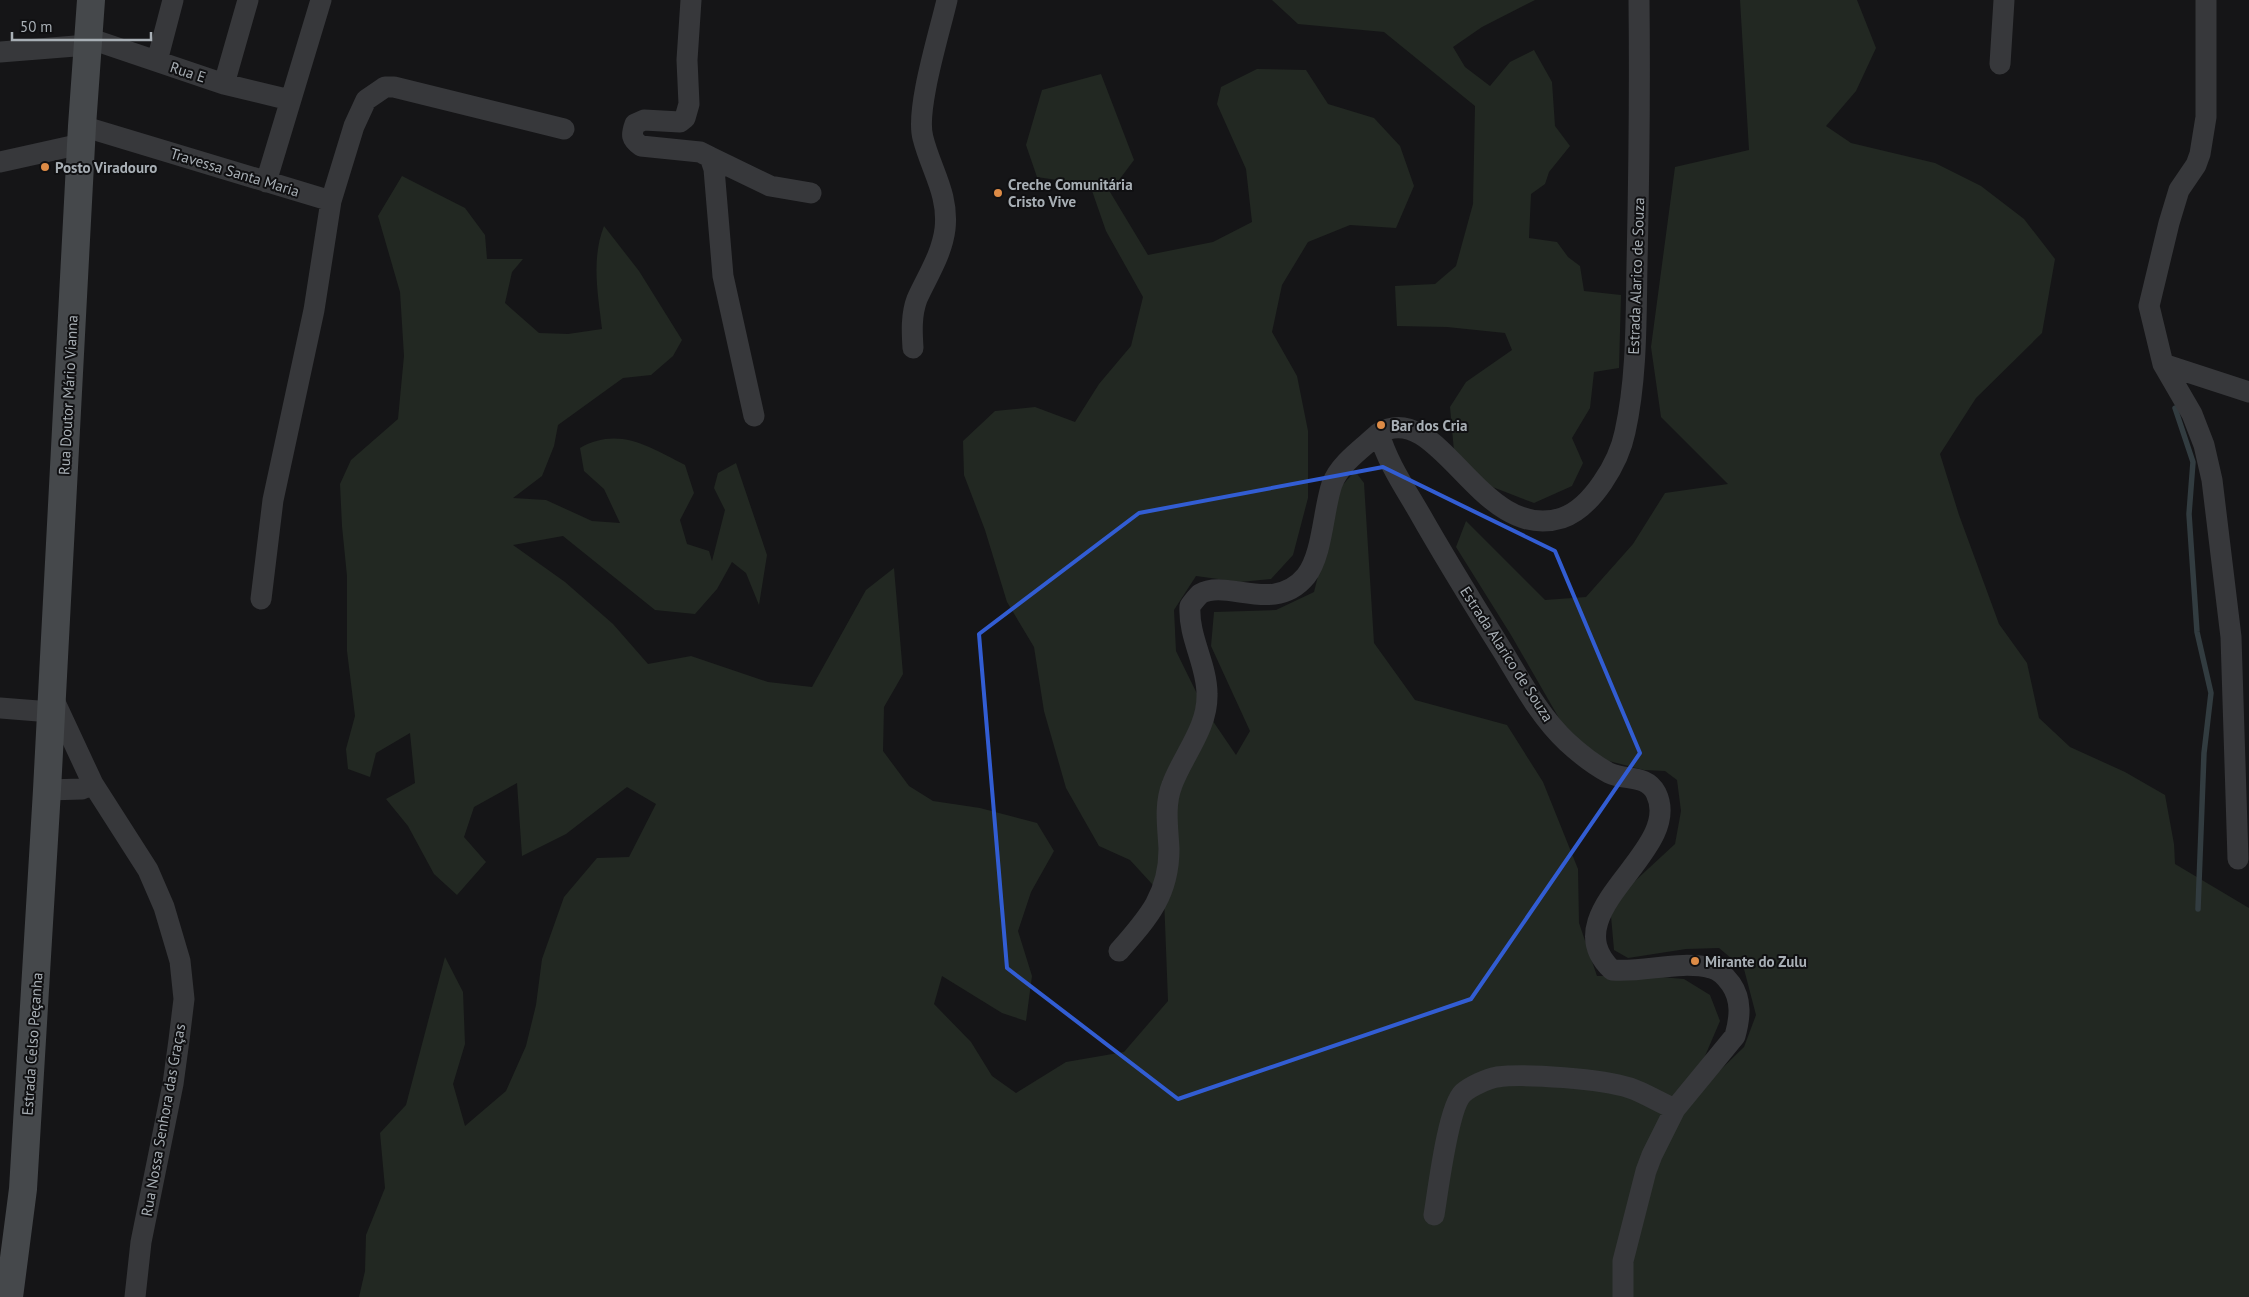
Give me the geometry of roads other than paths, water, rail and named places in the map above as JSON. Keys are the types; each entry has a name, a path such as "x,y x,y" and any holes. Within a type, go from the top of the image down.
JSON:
{"main road":[{"name":"Rua Doutor Mário Vianna","path":"47,790 81,135 91,0"},
{"name":"Estrada Celso Peçanha","path":"9,1297 23,1190 47,790"}],"street":[{"path":"157,61 173,0"},
{"path":"224,84 248,0"},
{"path":"266,182 321,0"},
{"path":"691,0 687,60 689,104 686,118 680,122 644,120 635,124 631,133 634,140 641,146 700,152 770,186 812,193"},
{"path":"913,348 912,321 917,300 928,280 944,231 946,208 940,183 922,138 921,121 947,0"},
{"name":"Estrada Alarico de Souza","path":"1623,1297 1623,1261 1646,1171 1675,1109 1735,1036 1739,1021 1739,1004 1735,990 1724,974 1712,968 1681,966 1628,972 1612,970 1598,953 1596,935 1601,914 1611,895 1655,834 1660,816 1656,794 1649,784 1642,780 1612,774 1595,765 1566,741 1548,721 1521,682 1442,552 1387,456 1378,433 1387,429 1406,428 1419,434 1439,448 1502,510 1527,520 1555,520 1574,514 1592,497 1609,471 1625,434 1633,369 1640,115 1639,0"},
{"path":"2000,64 2004,0"},
{"path":"2206,0 2206,117 2200,154 2196,165 2180,190 2174,207 2149,306 2164,364 2192,414 2204,445 2212,480 2230,637 2238,860"},
{"path":"0,52 88,41"},
{"name":"Rua E","path":"88,41 157,61 224,84 290,100"},
{"path":"261,599 273,500 301,380 331,201 354,126 366,100 385,87 394,87 564,129"},
{"path":"0,162 81,135"},
{"name":"Travessa Santa Maria","path":"81,135 266,182 331,201"},
{"path":"710,157 714,169 723,276 754,416"},
{"path":"2164,364 2249,392"},
{"path":"1119,951 1150,915 1162,890 1168,870 1167,807 1171,786 1204,721 1208,692 1192,634 1190,606 1200,594 1210,591 1227,591 1255,596 1277,594 1294,586 1306,576 1314,559 1332,482 1345,464 1378,433"},
{"path":"0,708 52,704"},
{"name":"Rua Nossa Senhora das Graças","path":"52,704 93,784 148,870 161,900 180,961 184,999 173,1084 141,1242 135,1297"},
{"path":"47,790 82,789 93,784"},
{"path":"1434,1214 1453,1112 1462,1094 1478,1084 1495,1077 1516,1076 1593,1081 1630,1088 1675,1109"}],"waterway":[{"path":"2175,408 2193,462 2189,514 2197,632 2211,693 2204,753 2198,909"}],"place":[{"name":"Posto Viradouro","path":"45,167"},
{"name":"Creche Comunitária Cristo Vive","path":"998,193"},
{"name":"Bar dos Cria","path":"1381,425"},
{"name":"Mirante do Zulu","path":"1695,961"}]}
